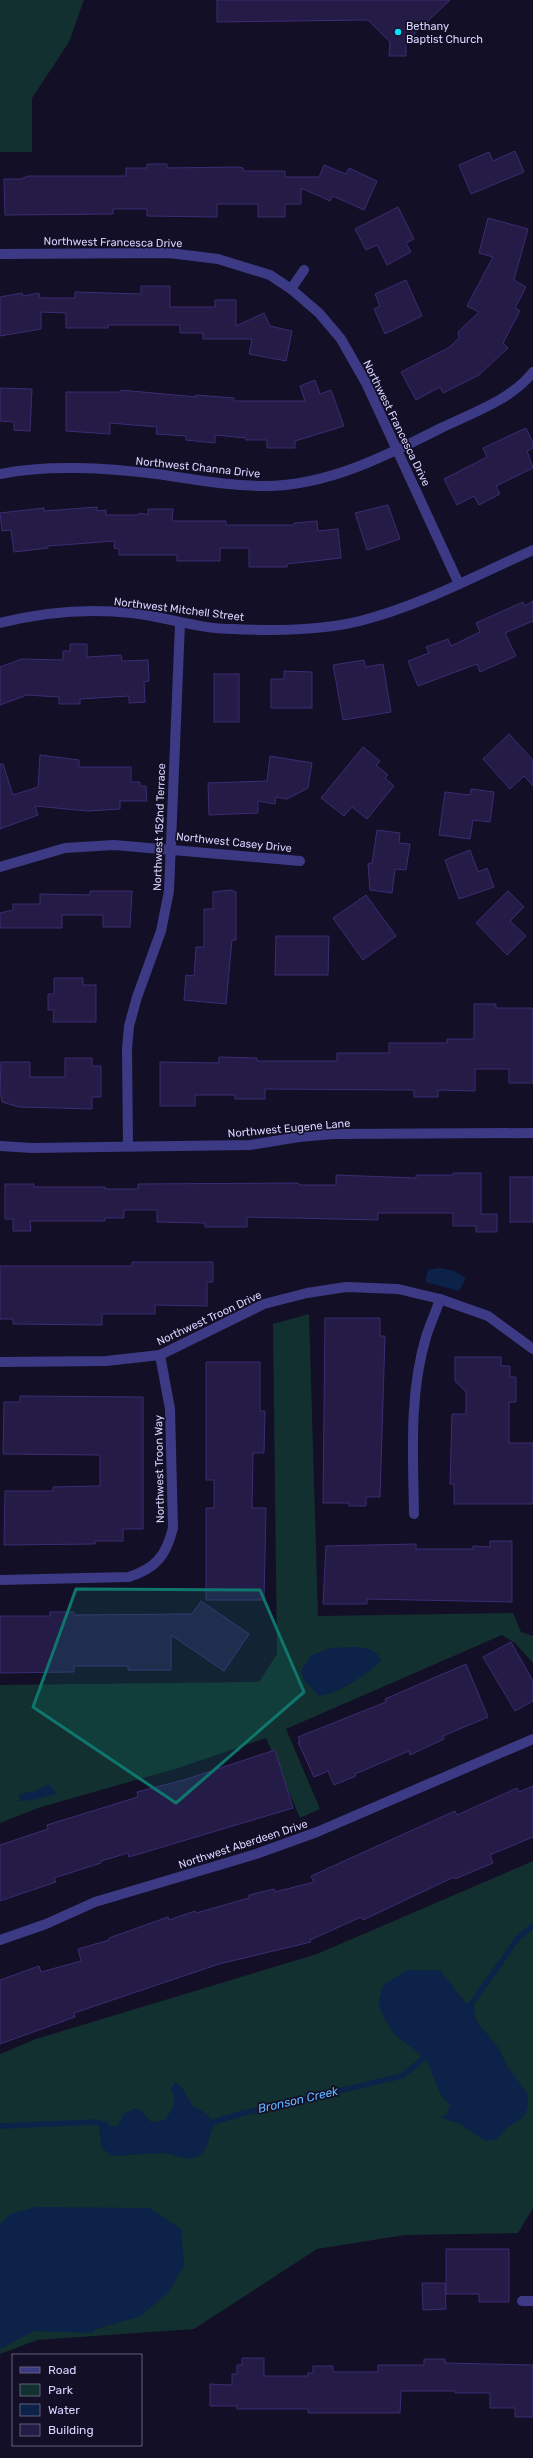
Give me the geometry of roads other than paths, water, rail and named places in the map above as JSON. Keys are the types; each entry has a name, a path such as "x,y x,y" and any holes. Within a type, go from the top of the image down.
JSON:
{"street":[{"name":"Northwest Francesca Drive","path":"0,254 169,253 211,258 270,275 291,289 320,313 341,339 366,383 459,584"},
{"path":"291,289 304,270"},
{"name":"Northwest Channa Drive","path":"0,474 41,469 99,469 226,484 266,486 324,479 397,450 504,396 527,380 533,372"},
{"name":"Northwest Mitchell Street","path":"0,623 54,612 132,613 180,623 232,630 315,627 359,621 399,608 459,584 533,550"},
{"name":"Northwest 152nd Terrace","path":"128,1145 127,1049 129,1026 137,997 161,931 169,891 180,623"},
{"name":"Northwest Casey Drive","path":"0,867 65,848 114,845 170,848 300,861"},
{"name":"Northwest Eugene Lane","path":"0,1146 32,1148 128,1145 250,1145 299,1137 333,1134 533,1133"},
{"name":"Northwest Troon Drive","path":"0,1362 106,1361 160,1355 264,1304 307,1292 346,1287 398,1289 440,1299 488,1316 533,1349"},
{"path":"414,1514 412,1445 415,1400 426,1337 440,1299"},
{"name":"Northwest Troon Way","path":"0,1580 128,1577 146,1571 164,1553 168,1546 173,1528 170,1409 160,1355"},
{"name":"Northwest Aberdeen Drive","path":"0,1940 46,1924 95,1902 256,1854 317,1832 533,1739"},
{"path":"522,2301 533,2301"}],"water":[{"path":"440,1268 454,1271 466,1278 459,1291 425,1282 428,1270"},
{"path":"360,1647 373,1651 378,1655 381,1661 352,1683 334,1692 319,1696 304,1680 301,1672 310,1656 330,1648"},
{"path":"49,1784 57,1794 33,1800 19,1801 19,1794 35,1791"},
{"path":"407,1970 440,1970 466,2003 473,2002 476,2020 499,2049 507,2066 527,2093 528,2107 524,2117 507,2128 497,2139 486,2141 458,2123 441,2118 447,2114 450,2105 441,2096 426,2059 395,2035 384,2018 378,2003 383,1985"},
{"path":"175,2082 181,2086 192,2105 207,2114 214,2123 207,2147 198,2157 186,2159 165,2153 112,2156 102,2148 98,2122 105,2121 111,2126 117,2126 124,2114 135,2108 142,2111 151,2122 164,2120 174,2105 174,2097 171,2088"},
{"path":"36,2207 150,2208 181,2229 184,2266 169,2292 141,2316 96,2329 92,2333 34,2331 0,2349 0,2224 10,2214"}],"waterway":[{"name":"Bronson Creek","path":"469,2007 518,1938 533,1926"},
{"name":"Bronson Creek","path":"207,2124 240,2114 402,2076 430,2053"},
{"name":"Bronson Creek","path":"0,2126 98,2122 102,2126"}],"place":[{"name":"Bethany Baptist Church","path":"398,32"}]}
